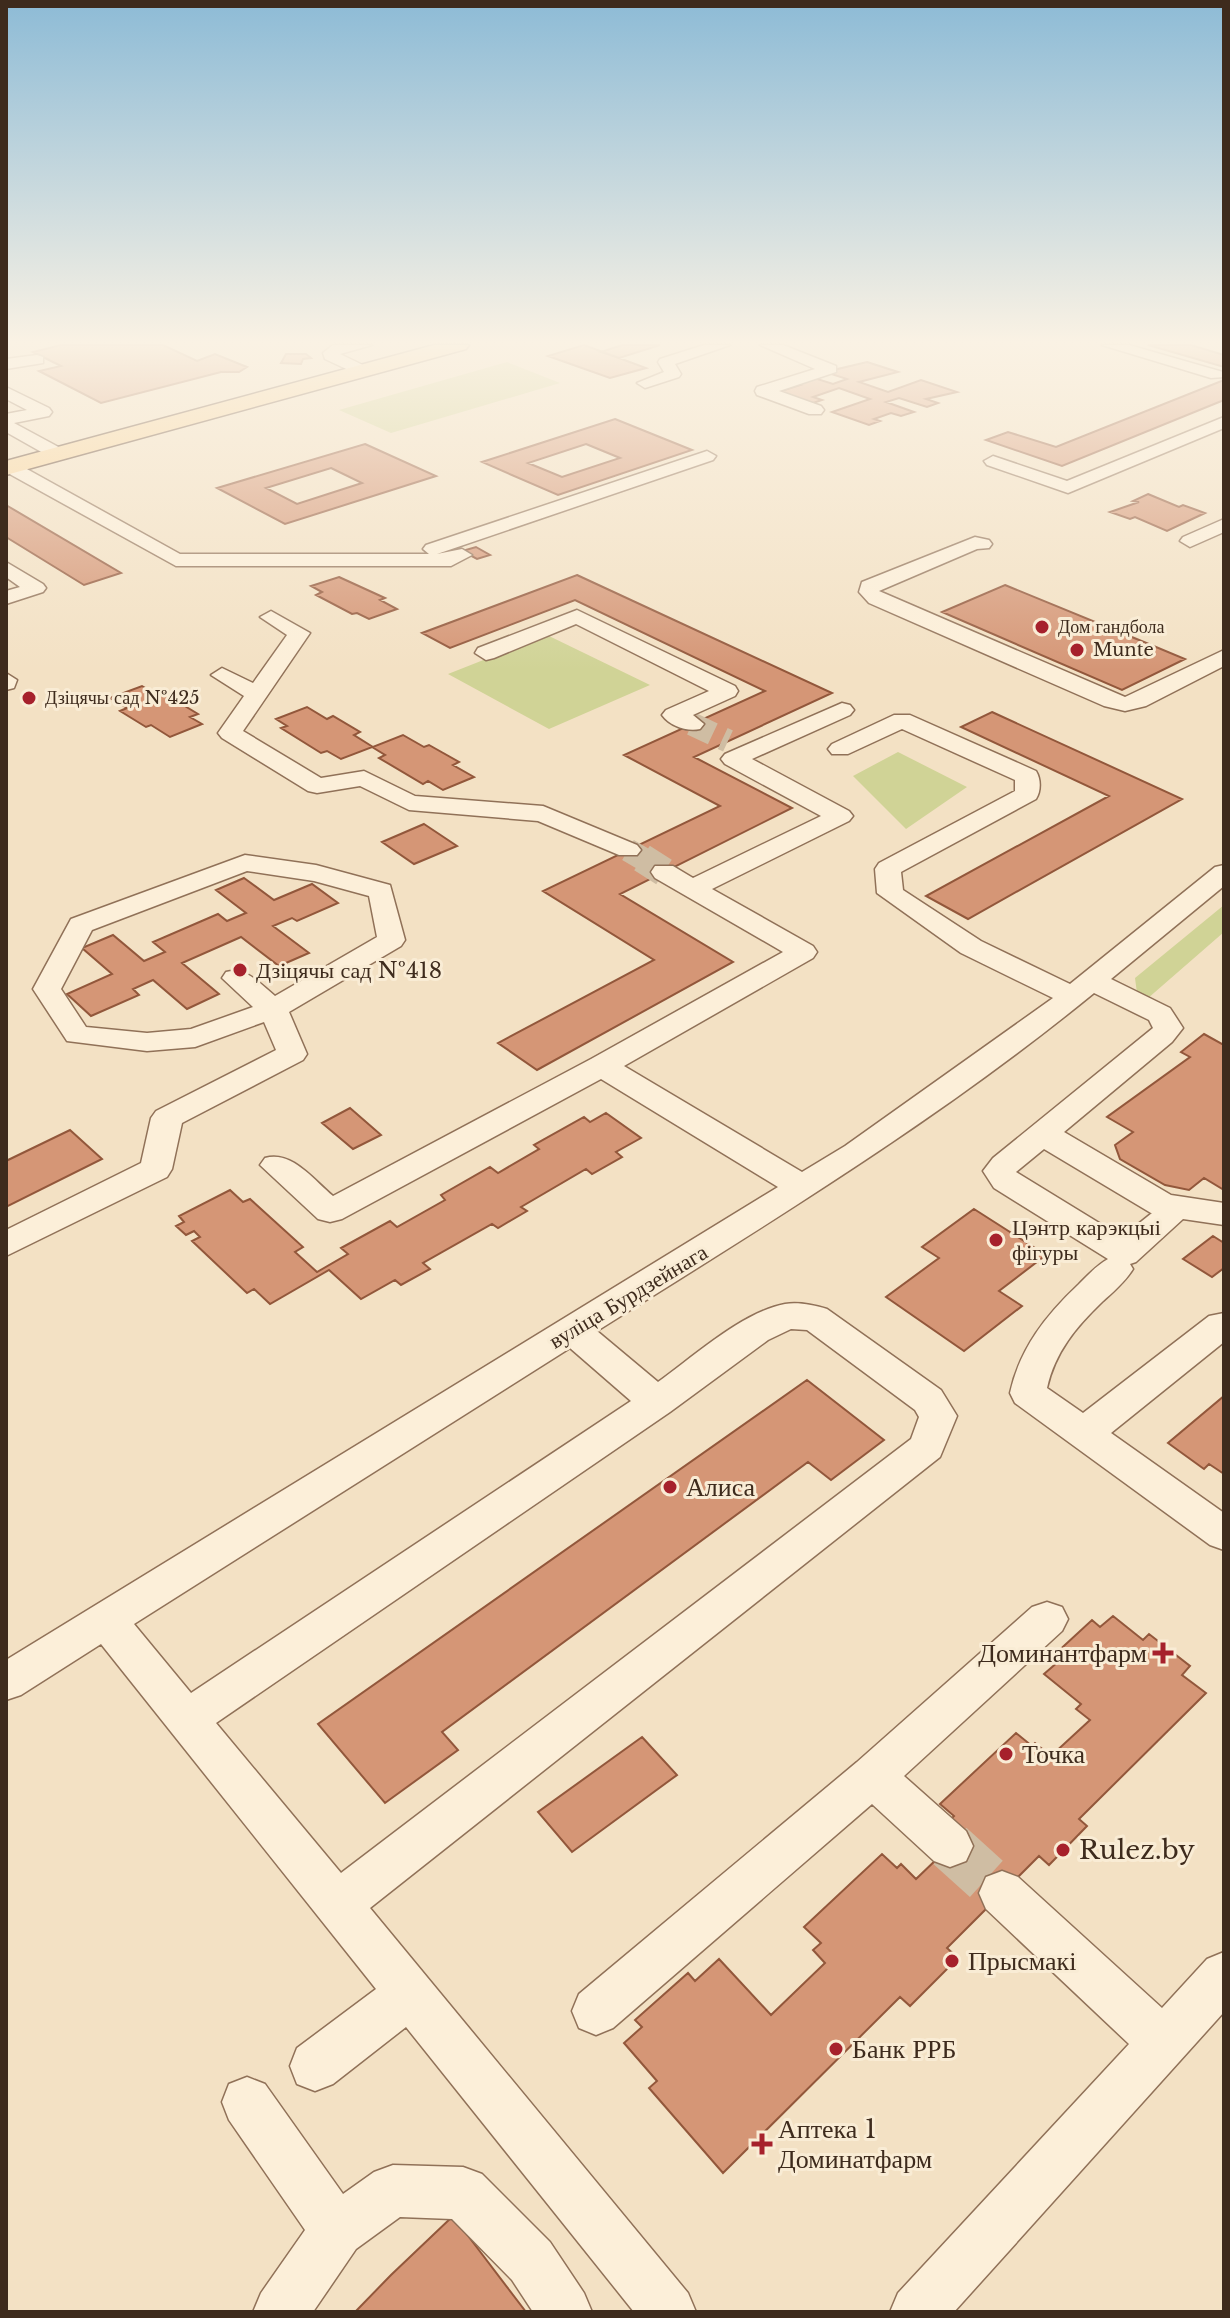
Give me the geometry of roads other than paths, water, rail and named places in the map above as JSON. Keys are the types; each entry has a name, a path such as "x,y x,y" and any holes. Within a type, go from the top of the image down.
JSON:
{"main road":[{"path":"8,468 61,453"}],"street":[{"path":"993,461 1068,487 1149,453"},
{"path":"400,561 707,456"},
{"path":"8,468 176,560 400,561 451,560 462,555"},
{"path":"982,544 975,543 869,586 869,592 876,599 1125,704 1138,701 1224,657"},
{"path":"6,568 36,588 6,598"},
{"path":"486,653 577,616 727,691 674,715 692,724"},
{"path":"271,617 299,633 230,733 317,786 364,778 409,803 543,814 628,850"},
{"path":"222,675 256,694"},
{"path":"693,888 840,816 733,759 739,747 842,710"},
{"path":"840,749 902,720 1027,776 1027,794 888,869 890,893 971,947 1160,1014 1168,1028 999,1171 1005,1180 1124,1254 1171,1212 1043,1134"},
{"path":"245,863 316,873 381,891 391,940 273,1009 195,1038 147,1042 77,1035 47,989 81,925 245,863"},
{"path":"276,1165 330,1211 602,1066 803,952 664,872"},
{"name":"вуліца Бурдзейнага","path":"6,1682 804,1188 914,1114 1083,989 1224,873"},
{"path":"6,1244 156,1169 167,1118 292,1054 273,1009 236,978"},
{"path":"602,1066 804,1188"},
{"path":"1163,1205 1224,1214"},
{"path":"1116,1269 1048,1338 1031,1372 1028,1393 1224,1534"},
{"path":"187,1719 657,1402 755,1331 787,1316 815,1318 928,1400 938,1416 927,1447 338,1904"},
{"path":"1084,1433 1221,1325 1224,1327"},
{"path":"572,1330 657,1402"},
{"path":"596,2011 873,1776 1047,1619"},
{"path":"106,1620 410,1993 658,2308"},
{"path":"873,1776 950,1846"},
{"path":"1002,1893 1163,2042"},
{"path":"917,2312 1224,1976"},
{"path":"315,2066 410,1993"},
{"path":"247,2102 337,2230"},
{"path":"280,2312 337,2230 393,2191 463,2193 531,2261 565,2312"}],"tunnel":[{"path":"692,724 728,741"},
{"path":"628,850 645,860"},
{"path":"642,858 664,872"},
{"path":"950,1846 1002,1893"}],"place":[{"name":"Дом гандбола","path":"1042,627"},
{"name":"Munte","path":"1077,650"},
{"name":"Дзіцячы сад №425","path":"29,698"},
{"name":"Дзіцячы сад №418","path":"240,970"},
{"name":"Цэнтр карэкцыі фігуры","path":"996,1240"},
{"name":"Алиса","path":"670,1487"},
{"name":"Доминантфарм","path":"1163,1653"},
{"name":"Точка","path":"1006,1754"},
{"name":"Rulez.by","path":"1063,1850"},
{"name":"Прысмакі","path":"952,1961"},
{"name":"Банк РРБ","path":"836,2049"},
{"name":"Аптека 1 Доминатфарм","path":"762,2144"}]}
